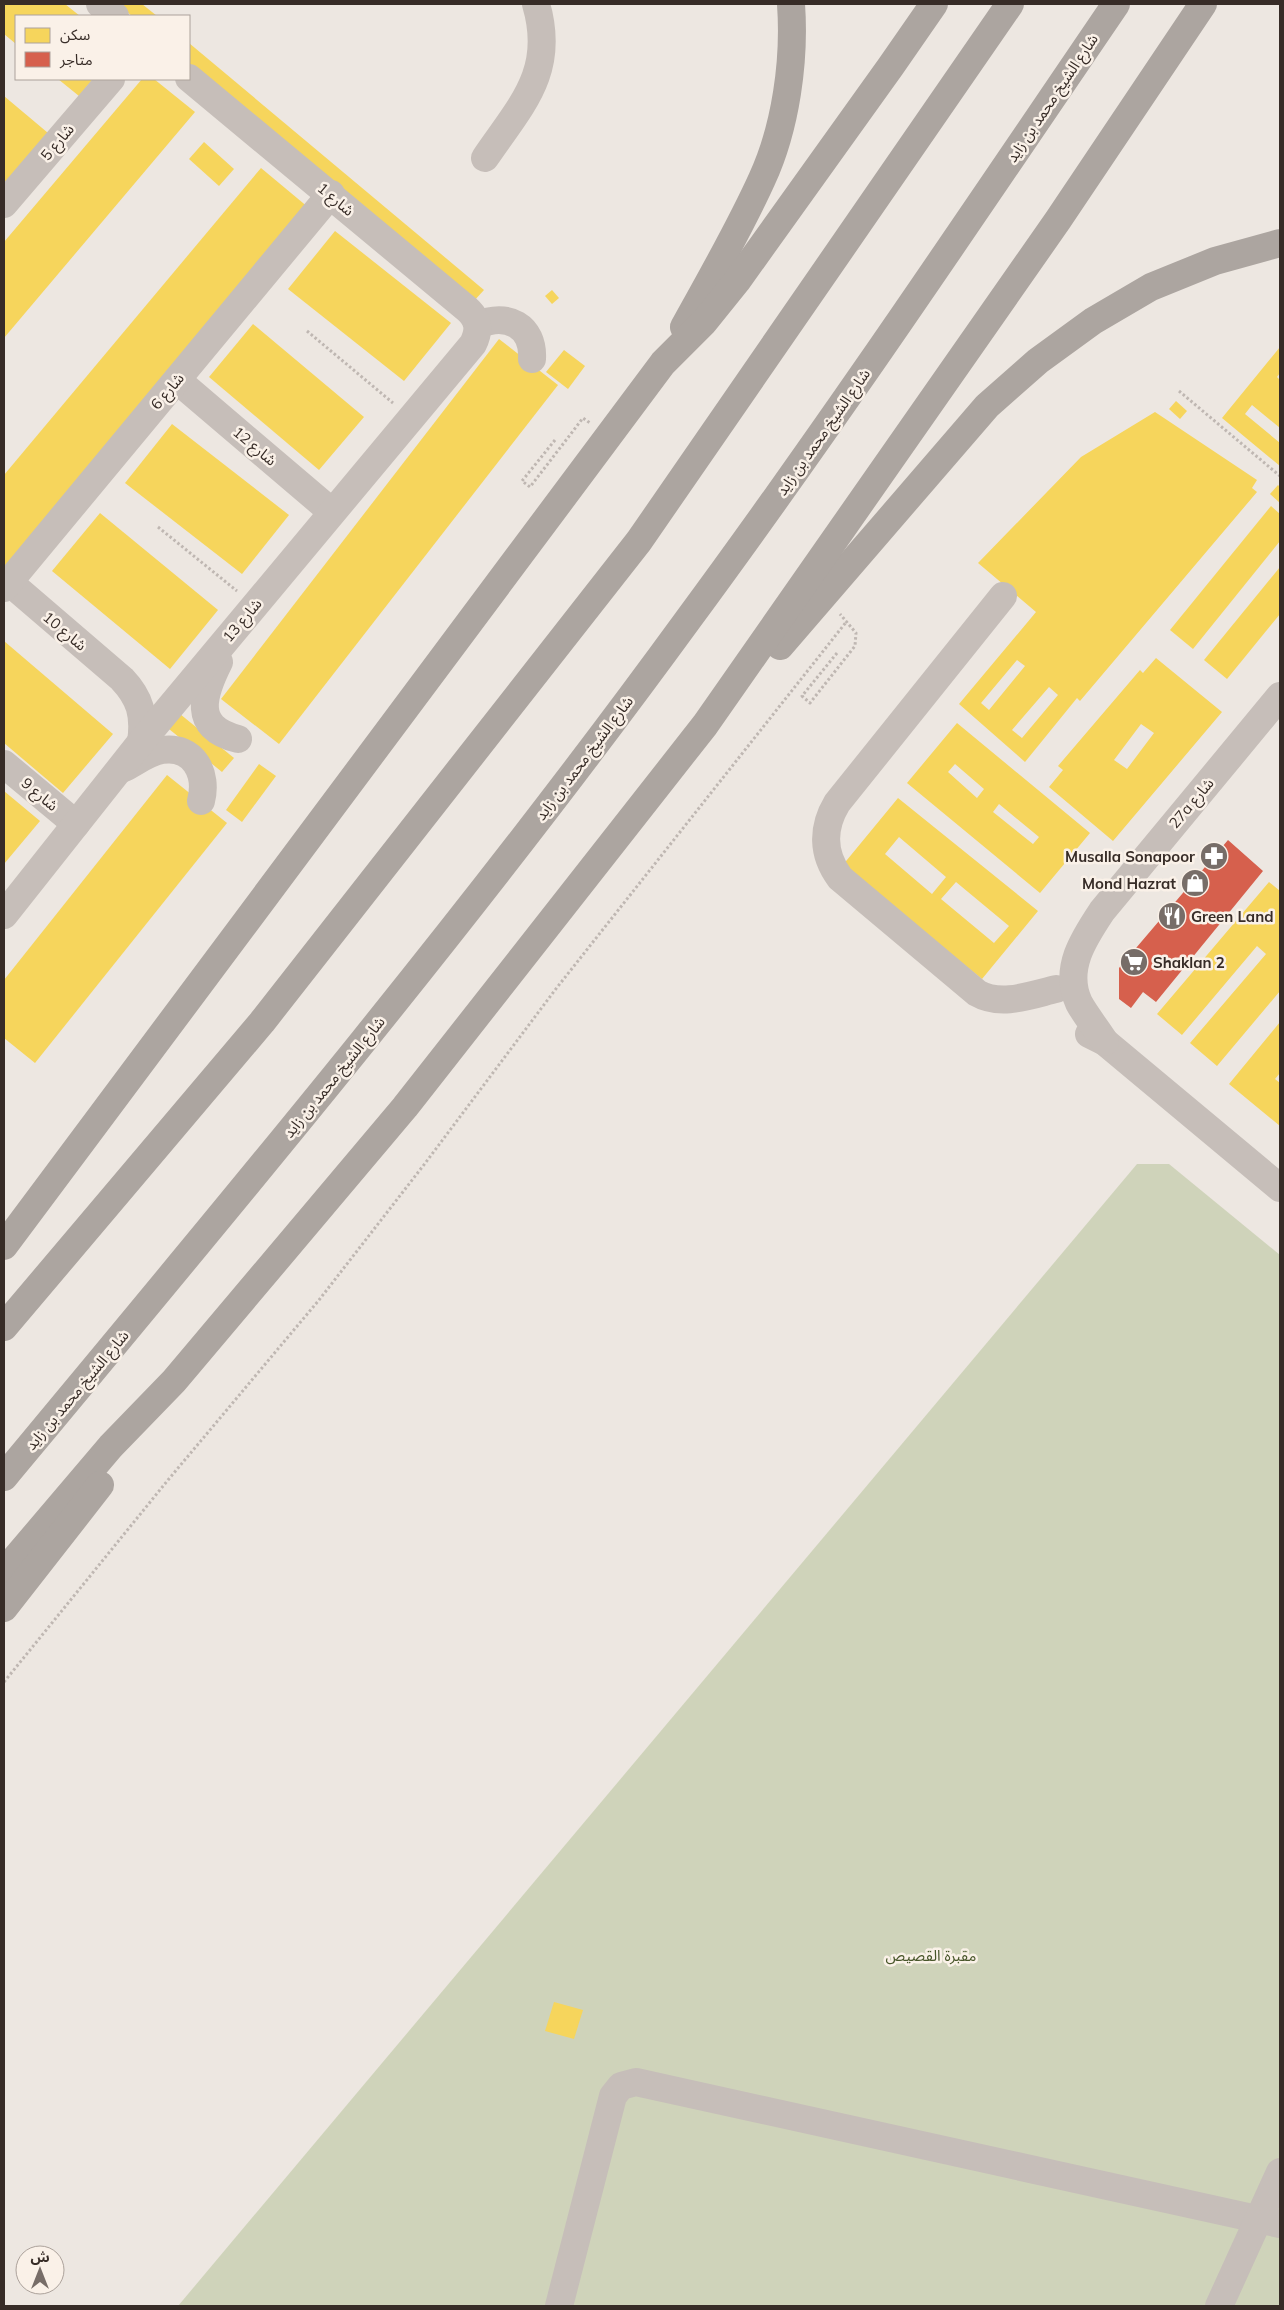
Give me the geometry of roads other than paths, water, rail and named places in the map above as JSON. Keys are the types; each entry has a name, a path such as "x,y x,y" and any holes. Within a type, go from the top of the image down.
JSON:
{"highway":[{"path":"664,363 727,248 763,177 782,112 788,78 791,44 791,4"},
{"path":"4,1246 664,363 704,322 742,274 934,4"},
{"path":"4,1327 262,1022 639,541 1010,4"},
{"name":"شارع الشيخ محمد بن زايد","path":"4,1477 311,1108 524,836 685,625 840,409 1116,4"},
{"path":"4,1572 111,1446 174,1381 406,1107 705,725 1058,220 1203,4"},
{"path":"705,725 746,685 987,406 1038,361 1092,321 1152,287 1215,261 1280,243"},
{"path":"4,1608 142,1430 174,1381"}],"street":[{"path":"100,4 114,15"},
{"path":"485,158 531,92 538,73 542,53 542,33 536,4"},
{"name":"شارع 1","path":"190,79 331,194 467,309 474,316 478,325"},
{"name":"شارع 5","path":"4,204 110,80"},
{"name":"شارع 6","path":"6,585 331,194"},
{"path":"478,325 489,320 501,319 513,322 523,330 530,340 532,359"},
{"name":"شارع 13","path":"4,915 141,742 473,344 478,335 478,325"},
{"name":"شارع 12","path":"177,380 332,512"},
{"name":"شارع 10","path":"6,585 122,679 134,692 141,708 144,724 141,742"},
{"path":"1003,596 837,803 827,824 826,848 833,869 840,878 977,993 990,999 1006,1000 1056,990"},
{"path":"236,628 210,680 204,704 207,717 214,728 225,736 238,738"},
{"name":"شارع 10","path":"122,679 136,687 152,692 184,690"},
{"name":"27a شارع","path":"1105,1042 1080,1004 1074,982 1076,955 1084,938 1102,910 1280,696"},
{"path":"118,771 162,750 175,750 192,759 203,775 204,788 201,801"},
{"name":"شارع 9","path":"4,764 76,824"},
{"name":"27a شارع","path":"1102,910 1083,925 1062,948 1055,969 1056,990 1060,1002 1072,1020 1087,1033 1105,1042 1280,1188"},
{"path":"559,2306 613,2096 622,2086 636,2082 1269,2222"},
{"path":"1218,2306 1269,2222 1280,2172"}],"place":[{"name":"Musalla Sonapoor","path":"1214,856"},
{"name":"Mond Hazrat","path":"1195,883"},
{"name":"Green Land","path":"1172,916"},
{"name":"Shaklan 2","path":"1134,962"}],"park label":[{"name":"مقبرة القصيص","path":"931,1955"}]}
